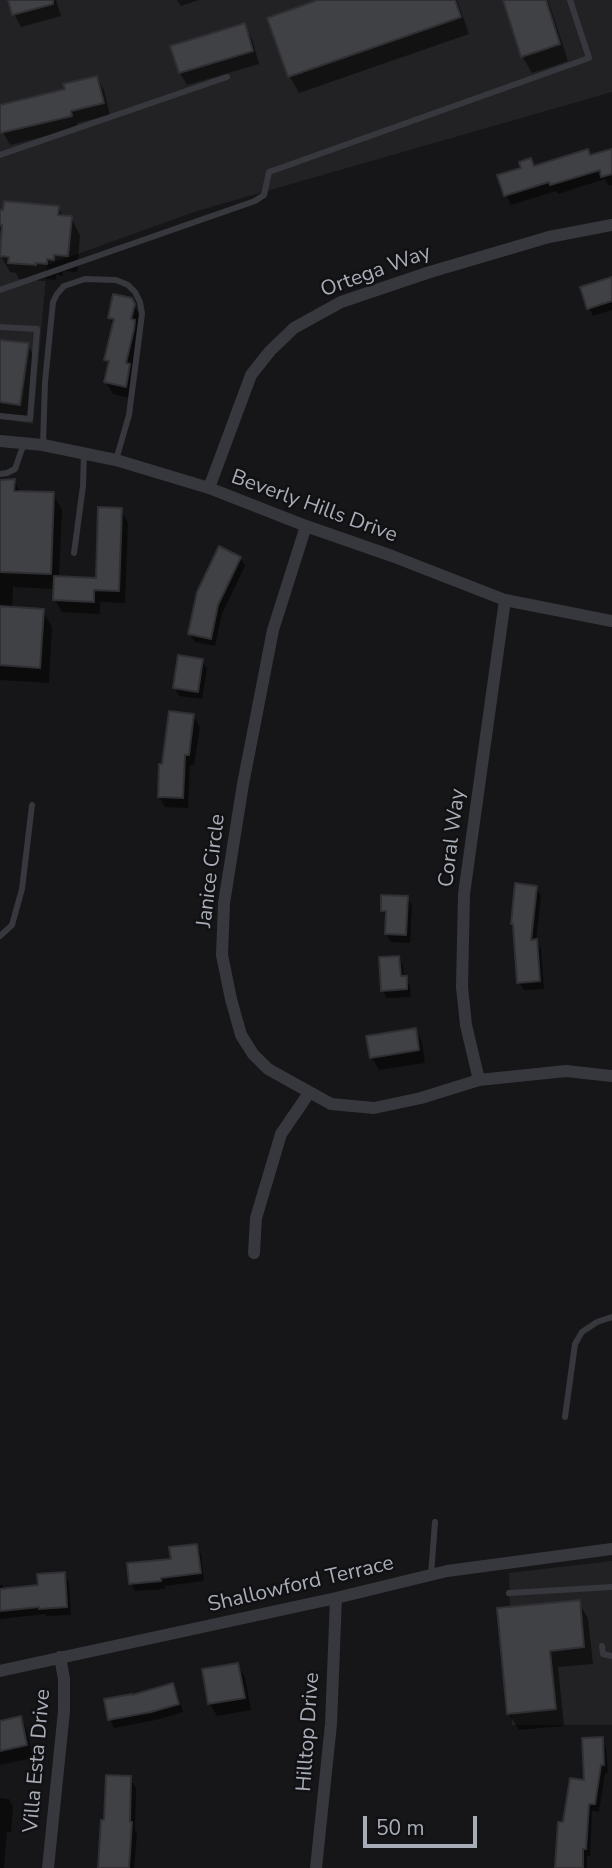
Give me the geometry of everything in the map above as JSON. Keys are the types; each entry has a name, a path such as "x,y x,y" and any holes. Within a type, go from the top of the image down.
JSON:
{"street":[{"name":"Ortega Way","path":"209,488 251,375 270,351 294,328 341,302 430,272 549,237 612,225"},
{"name":"Beverly Hills Drive","path":"0,441 43,445 116,460 209,488 505,600 612,621"},
{"name":"Janice Circle","path":"306,526 270,643 224,903 222,955 242,1035 253,1054 268,1069 331,1104 374,1108 421,1098 479,1080 566,1071 612,1076"},
{"name":"Coral Way","path":"479,1080 466,1025 461,987 464,894 505,600"},
{"path":"254,1252 256,1217 281,1134 309,1093"},
{"name":"Shallowford Terrace","path":"0,1671 336,1598 447,1571 612,1549"},
{"name":"Hilltop Drive","path":"316,1868 331,1724 336,1598"},
{"name":"Villa Esta Drive","path":"48,1868 64,1711 64,1679 60,1657"}],"lane":[{"path":"0,290 255,201 264,195 269,172 589,58 570,0"},
{"path":"0,155 227,77"},
{"path":"43,445 45,383 53,302 64,286 72,282 85,279 116,280 128,285 135,292 142,314 129,415 116,460"},
{"path":"0,327 37,329 30,419 0,416"},
{"path":"0,474 15,469 24,443"},
{"path":"74,553 83,486 84,453"},
{"path":"0,936 12,925 22,889 32,805"},
{"path":"565,1417 575,1344 582,1332 597,1322 612,1317"},
{"path":"431,1575 435,1522"},
{"path":"509,1593 612,1587"},
{"path":"602,1646 603,1654 612,1656"}],"shaded area":[{"path":"0,0 612,0 612,92 197,211 47,265 33,424 0,419"},
{"path":"612,1561 612,1725 512,1725 509,1573"}],"building":[{"path":"8,0 53,0 53,4 12,15"},
{"path":"318,0 455,0 461,17 288,77 267,18"},
{"path":"503,0 546,0 560,44 521,57"},
{"path":"245,23 253,51 179,73 170,46"},
{"path":"97,76 104,103 71,111 72,116 0,133 0,105 65,89 63,84"},
{"path":"588,149 590,155 612,149 612,174 601,177 600,170 504,196 497,175 521,168 519,162 531,158 534,166"},
{"path":"4,201 59,206 58,215 72,216 68,256 54,255 54,260 47,259 47,264 8,263 9,257 0,256 0,210 3,210"},
{"path":"612,277 612,301 587,309 580,287"},
{"path":"113,294 132,298 135,304 131,319 135,320 134,329 126,363 130,364 126,387 104,382 109,361 104,360 114,319 108,318"},
{"path":"0,340 29,343 20,405 0,402"},
{"path":"15,479 14,491 54,492 51,574 0,572 0,480"},
{"path":"98,507 122,508 119,591 94,590 94,602 53,600 54,576 96,578"},
{"path":"219,546 241,557 218,605 211,639 188,634 197,592"},
{"path":"0,606 44,609 40,668 0,665"},
{"path":"178,655 203,659 198,692 173,688"},
{"path":"169,711 194,714 189,755 185,755 183,798 158,797 159,764 162,764"},
{"path":"515,883 537,886 531,940 537,939 540,981 517,983 511,924"},
{"path":"381,895 408,896 406,935 385,934 386,911 381,911"},
{"path":"399,956 401,976 407,976 407,989 381,991 379,957"},
{"path":"416,1028 419,1050 370,1058 366,1036"},
{"path":"197,1544 201,1573 129,1584 127,1563 171,1559 169,1547"},
{"path":"65,1572 67,1607 0,1611 0,1589 38,1585 37,1574"},
{"path":"580,1600 584,1647 550,1651 556,1709 507,1714 497,1608"},
{"path":"238,1663 245,1698 208,1704 202,1669"},
{"path":"173,1683 179,1704 108,1720 104,1699 132,1695"},
{"path":"21,1716 27,1745 0,1751 0,1721"},
{"path":"603,1737 604,1765 601,1765 595,1804 589,1804 583,1868 555,1868 558,1822 563,1822 570,1778 584,1780 582,1738"},
{"path":"106,1775 131,1776 129,1868 98,1868"}]}
